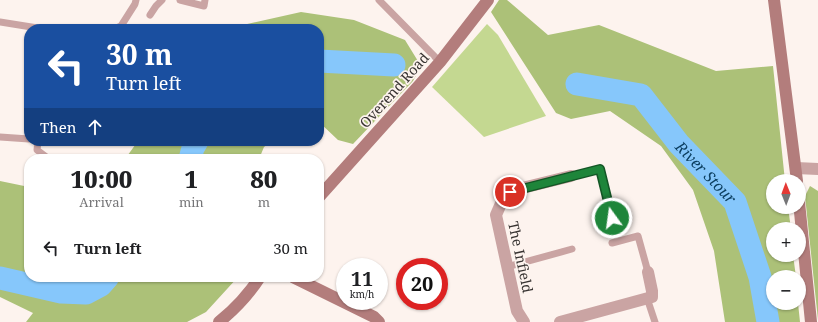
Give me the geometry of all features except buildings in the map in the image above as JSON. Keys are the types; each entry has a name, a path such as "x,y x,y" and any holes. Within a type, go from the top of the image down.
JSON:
{"street":[{"name":"Overend Road","path":"324,191 440,62 488,0"},
{"path":"774,0 796,174"},
{"path":"796,168 818,168"},
{"name":"The Infield","path":"524,322 516,311 496,215 503,199 510,192 571,176"},
{"path":"800,214 811,322"},
{"path":"565,321 652,297 648,272"},
{"path":"219,322 231,312 257,282"},
{"path":"303,282 374,317 379,322"}],"lane":[{"path":"122,24 136,0"},
{"path":"150,15 162,0"},
{"path":"180,0 204,6 204,0"},
{"path":"379,0 440,62"},
{"path":"0,22 24,26"},
{"path":"0,137 24,139"},
{"path":"37,146 37,150 42,154"},
{"path":"571,176 600,169 612,218"},
{"path":"612,243 638,236 648,272"},
{"path":"507,267 572,248"},
{"path":"647,298 655,322"}],"green space":[{"path":"499,0 507,0 548,35 599,25 716,71 773,66 784,174 766,174 766,214 789,214 790,222 766,222 766,262 794,262 795,270 766,270 766,310 799,310 800,322 725,322 714,251 693,190 661,146 610,111 571,119 556,113 491,12"},
{"path":"301,12 354,20 405,40 421,66 413,81 353,144 338,140 324,127 324,24 247,24"},
{"path":"487,24 498,35 546,116 484,137 432,87"},
{"path":"134,146 265,146 261,154 129,154"},
{"path":"0,181 24,186 24,282 233,282 206,312 187,322 26,322 33,313 0,297"},
{"path":"810,186 818,191 818,320 806,206 806,194"}],"waterway":[{"name":"River Stour","path":"324,61 394,65"},
{"name":"River Stour","path":"577,84 641,95 679,144 735,202 760,277 768,322"},
{"name":"River Stour","path":"191,154 194,146"},
{"name":"River Stour","path":"0,278 61,292 86,293 104,282"}],"route":[{"path":"510,192 600,169 612,218"}]}
